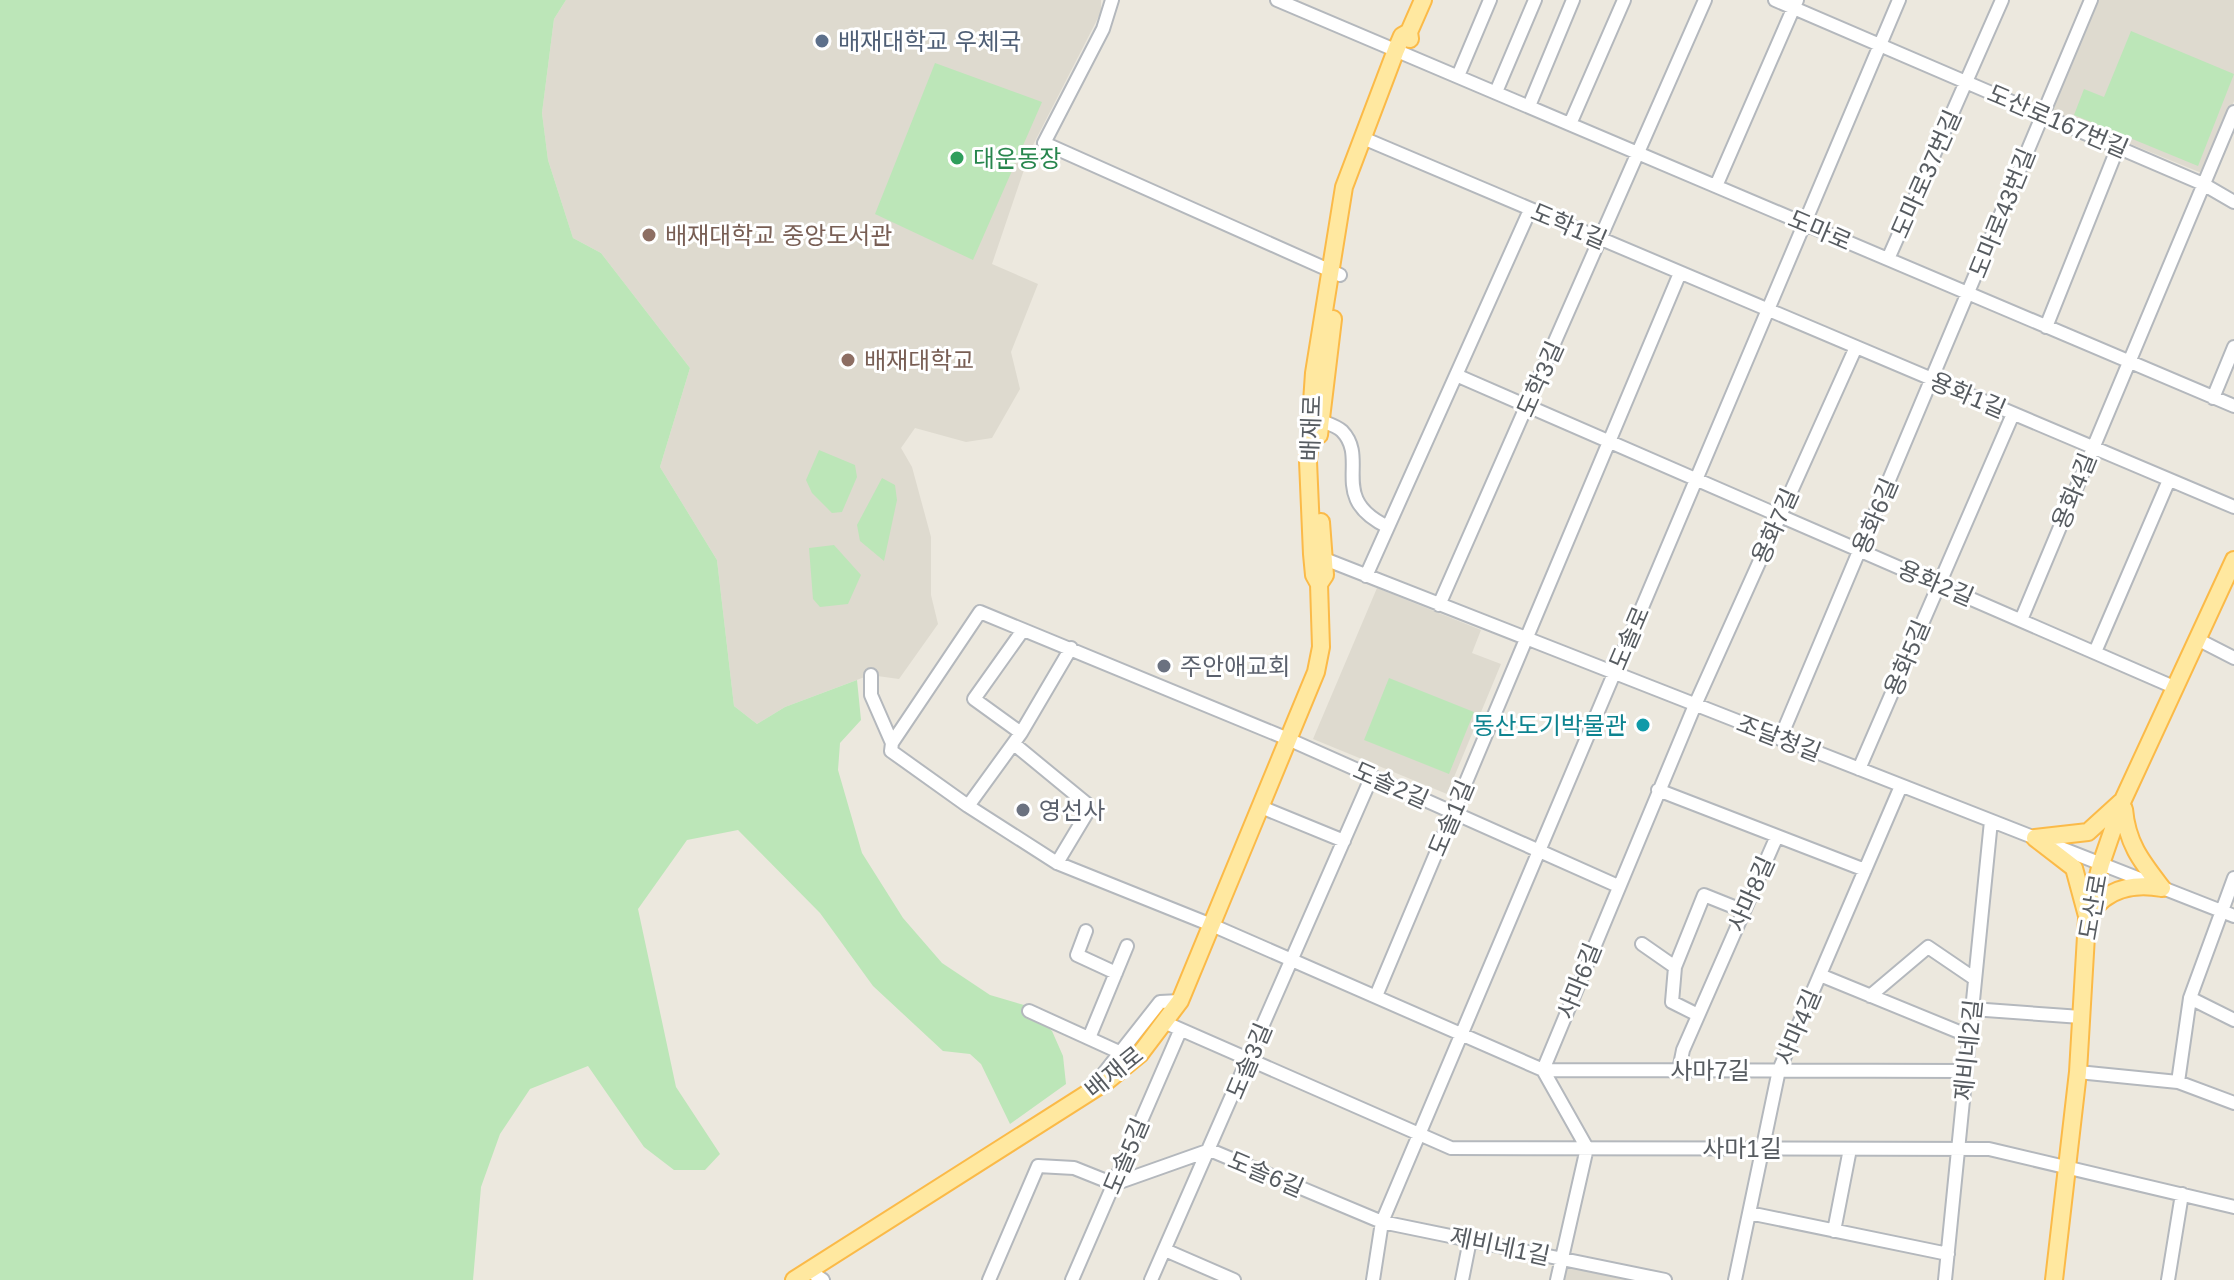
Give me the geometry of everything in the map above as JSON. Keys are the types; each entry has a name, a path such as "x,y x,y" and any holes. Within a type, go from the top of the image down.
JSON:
{"main road":[{"name":"배재로","path":"1318,556 1309,430 1350,189 1400,52 1423,0"},
{"name":"배재로","path":"1350,189 1400,52"},
{"name":"배재로","path":"794,1280 1087,1095 1173,1027 1180,1001 1214,926 1316,672 1321,647 1319,584 1314,575 1318,556 1320,374"},
{"name":"도산로","path":"2054,1280 2078,1072 2087,919 2101,864 2123,800 2234,560"},
{"path":"2035,838 2088,832 2123,800"},
{"path":"2123,800 2126,831 2136,855 2162,888"},
{"path":"2035,838 2074,868 2087,919"},
{"path":"2087,919 2099,901 2117,890 2139,884 2162,888"}],"street":[{"path":"1112,0 1103,29 1044,143 1335,274"},
{"path":"1277,0 1400,52"},
{"path":"1458,76 1490,0"},
{"path":"1496,92 1535,0"},
{"path":"1529,106 1573,0"},
{"path":"1570,124 1624,0"},
{"name":"도학3길","path":"1439,605 1705,0"},
{"name":"도산로167번길","path":"1775,0 1796,4 1880,45 2203,184 2234,202"},
{"name":"도솔로","path":"1373,1280 1382,1222 1899,0"},
{"name":"도마로37번길","path":"1888,259 2002,0"},
{"name":"도마로43번길","path":"1969,294 2091,0"},
{"path":"1716,186 1796,4"},
{"name":"도마로","path":"1400,52 2234,406"},
{"name":"용화4길","path":"2021,620 2234,112"},
{"name":"도학1길","path":"1370,141 1767,310"},
{"path":"2046,327 2118,147"},
{"path":"1366,576 1530,210"},
{"name":"도솔1길","path":"1376,996 1680,273"},
{"name":"용화6길","path":"1780,739 1969,294"},
{"name":"용화1길","path":"1767,310 2234,507"},
{"name":"용화7길","path":"1695,705 1856,347"},
{"path":"2213,398 2234,347"},
{"name":"용화2길","path":"1456,375 2176,688"},
{"name":"용화5길","path":"1859,769 2013,414"},
{"path":"1319,420 1341,430 1348,441 1357,505 1369,518 1388,527"},
{"path":"2095,652 2169,480"},
{"name":"조달청길","path":"1318,556 2234,916"},
{"path":"892,743 980,612 1288,739"},
{"path":"1023,630 974,699 1087,804 1087,813 1057,863"},
{"path":"2197,639 2234,658"},
{"path":"968,806 1018,739 1071,648"},
{"path":"871,675 871,695 892,743"},
{"name":"사마6길","path":"1543,1070 1695,705"},
{"name":"도솔2길","path":"1288,739 1618,886"},
{"name":"사마7길","path":"892,743 891,751 968,806 1057,863 1214,926 1543,1070 1966,1071"},
{"name":"도솔3길","path":"1151,1280 1372,776"},
{"name":"사마4길","path":"1735,1280 1779,1070 1901,786"},
{"name":"사마8길","path":"1658,790 1777,836 1683,1050 1679,1070"},
{"path":"1261,807 1344,841"},
{"name":"제비네2길","path":"1945,1280 1991,821"},
{"path":"1777,836 1865,870"},
{"path":"2178,1082 2190,998 2234,878"},
{"path":"1698,1015 1672,1002 1675,967 1704,895 1744,911"},
{"path":"1086,931 1077,955 1116,973"},
{"path":"1642,944 1675,967"},
{"name":"배재로","path":"1089,1038 1127,946"},
{"path":"1870,996 1928,947 1975,979"},
{"path":"1820,975 1969,1036"},
{"path":"2190,998 2234,1020"},
{"path":"1087,1095 1160,1002 1180,1001"},
{"path":"1972,1009 2081,1017"},
{"name":"배재로","path":"1029,1011 1119,1052"},
{"path":"1173,1027 1419,1134"},
{"name":"도솔5길","path":"1072,1280 1114,1184 1173,1027"},
{"path":"1543,1070 1587,1148 1557,1280"},
{"path":"2078,1072 2178,1082 2234,1103"},
{"name":"사마1길","path":"1419,1134 1451,1148 1989,1149 2234,1207"},
{"path":"1834,1231 1850,1149"},
{"name":"도솔6길","path":"1114,1184 1210,1150 1382,1222"},
{"path":"992,1279 1038,1166 1074,1168 1114,1184"},
{"path":"2168,1280 2182,1194"},
{"path":"1749,1213 1948,1254"},
{"name":"제비네1길","path":"1382,1222 1665,1280"},
{"path":"1462,1280 1470,1240"},
{"path":"1165,1250 1234,1280"},
{"path":"808,1270 823,1280"}],"shaded area":[{"name":"배재대학교","path":"566,0 1101,0 1101,12 1031,149 992,264 1038,284 1011,352 1020,389 992,438 966,442 915,428 901,448 912,467 931,537 931,595 938,624 899,679 870,675 785,707 757,724 734,706 717,560 660,467 690,368 601,253 573,238 548,160 542,113 554,19"},
{"path":"2099,0 2234,0 2234,101 2204,174 2052,112"},
{"path":"1377,588 1481,630 1472,653 1501,664 1447,794 1313,739"},
{"path":"1561,1259 1665,1280 1557,1280"}],"green space":[{"path":"0,0 566,0 554,19 542,113 548,160 573,238 601,253 690,368 660,467 717,560 734,706 757,724 785,707 857,680 861,720 840,743 838,770 862,853 903,918 942,963 990,995 1024,1005 1052,1031 1063,1056 1066,1084 1010,1124 981,1064 970,1054 943,1051 873,986 820,913 738,830 687,840 638,909 676,1087 720,1154 705,1170 674,1170 644,1147 588,1066 530,1089 500,1134 481,1187 473,1280 0,1280"},
{"path":"2131,31 2234,74 2198,166 2074,115 2084,89 2104,97"},
{"name":"대운동장","path":"935,63 1042,102 973,260 875,214"},
{"path":"819,450 855,465 857,477 842,512 832,513 812,493 806,480"},
{"path":"882,478 895,485 897,500 884,561 860,541 857,525"},
{"path":"834,545 861,575 848,604 820,607 813,599 809,548"},
{"path":"1389,678 1474,712 1449,774 1364,740"}],"place":[{"name":"배재대학교 우체국","path":"822,41"},
{"name":"대운동장","path":"957,158"},
{"name":"배재대학교 중앙도서관","path":"649,235"},
{"name":"배재대학교","path":"848,360"},
{"name":"주안애교회","path":"1164,666"},
{"name":"동산도기박물관","path":"1643,725"},
{"name":"영선사","path":"1023,810"}]}
